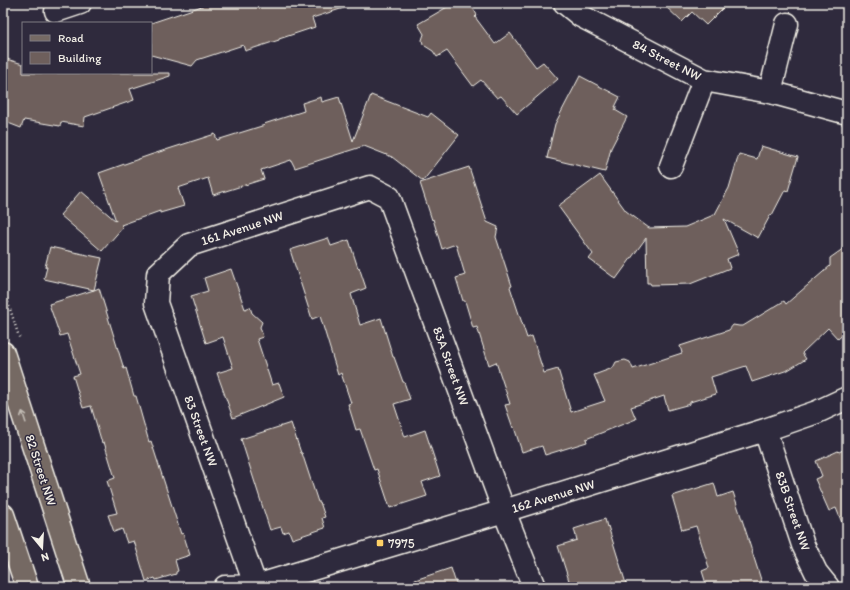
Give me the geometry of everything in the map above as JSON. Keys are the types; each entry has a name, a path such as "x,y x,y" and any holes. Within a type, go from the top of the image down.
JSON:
{"main road":[{"name":"82 Street NW","path":"3,353 79,587"},
{"path":"3,515 27,587"}],"street":[{"path":"56,11 80,3"},
{"name":"84 Street NW","path":"565,3 581,16 704,80 770,92 847,113"},
{"path":"770,92 787,24"},
{"path":"671,166 704,80"},
{"name":"83A Street NW","path":"336,198 370,187 389,197 504,511 534,587"},
{"name":"161 Avenue NW","path":"158,274 189,245 336,198"},
{"name":"83 Street NW","path":"158,274 156,303 255,587"},
{"name":"162 Avenue NW","path":"225,587 255,587 765,430 817,412 847,398"},
{"name":"83B Street NW","path":"765,430 803,545 816,572 828,587"}],"building":[{"path":"211,3 349,3 350,6 312,18 315,27 245,51 243,45 197,60 192,66 152,55 152,23"},
{"path":"454,3 470,3 477,15 475,17 495,44 510,33 536,67 543,62 558,79 517,114 501,96 497,98 481,80 473,86 447,51 437,57 433,51 423,44 422,40 424,34 418,24"},
{"path":"662,3 728,3 706,25 692,12 682,22"},
{"path":"3,58 22,64 22,74 170,73 170,76 130,89 134,100 85,117 84,126 61,122 60,126 24,120 21,128 3,121"},
{"path":"580,76 620,97 615,110 627,117 611,148 605,172 547,158 555,124"},
{"path":"371,95 428,117 431,113 459,135 423,181 392,157 364,146 295,168 291,160 261,170 264,179 213,195 208,178 178,188 184,206 160,213 160,211 121,225 123,227 102,251 60,215 81,191 116,221 99,173 215,134 217,140 265,125 264,124 304,111 302,103 321,97 322,102 339,97 353,141"},
{"path":"761,146 798,157 788,191 785,190 758,238 724,219 739,254 727,259 730,268 690,284 651,285 650,283 647,283 646,238 616,279 589,259 593,254 558,206 600,175 626,211 649,228 685,227 716,214 729,188 739,154 757,159"},
{"path":"469,167 487,222 498,227 496,237 512,286 510,287 527,338 532,336 544,373 558,369 571,412 605,401 594,375 613,368 616,362 625,360 630,362 633,369 682,353 680,346 729,330 733,325 743,326 784,301 786,304 830,266 830,258 847,246 847,331 838,339 828,328 802,353 806,359 788,370 752,382 746,366 711,377 716,394 690,402 690,404 668,410 664,396 631,407 636,419 586,439 587,442 545,455 542,446 522,452 505,405 510,404 496,362 489,365 477,327 473,328 465,301 463,301 456,278 465,275 456,244 442,249 420,183"},
{"path":"328,238 331,246 349,240 366,288 351,294 360,325 381,318 393,357 410,399 394,404 405,437 425,430 440,476 422,482 427,496 390,508 377,469 374,470 360,429 356,430 348,404 351,403 341,373 338,375 320,316 312,319 290,250"},
{"path":"50,247 102,258 94,290 44,279 47,267 45,267"},
{"path":"231,269 245,309 250,307 252,313 262,322 260,327 263,337 257,339 272,385 279,383 284,397 233,418 217,373 233,368 223,337 206,343 191,296 208,291 204,278"},
{"path":"99,288 124,369 126,368 134,396 136,396 149,442 151,441 181,534 183,533 190,555 175,560 178,571 176,574 156,580 155,578 146,581 134,541 127,543 122,529 114,532 108,515 117,513 107,481 115,478 104,442 102,443 91,406 83,408 73,376 80,374 67,334 60,336 49,304"},
{"path":"291,423 318,502 320,502 325,517 322,518 325,528 292,539 289,531 283,533 281,527 270,530 241,439"},
{"path":"847,448 847,535 836,508 829,511 815,479 822,476 816,461"},
{"path":"714,483 718,497 733,492 762,583 752,587 707,587 702,571 709,568 696,526 682,530 672,496"},
{"path":"605,519 627,587 571,587 558,546 577,540 574,529"},
{"path":"451,568 457,587 403,587 403,584"}],"place":[{"name":"7975","path":"380,543"}]}
